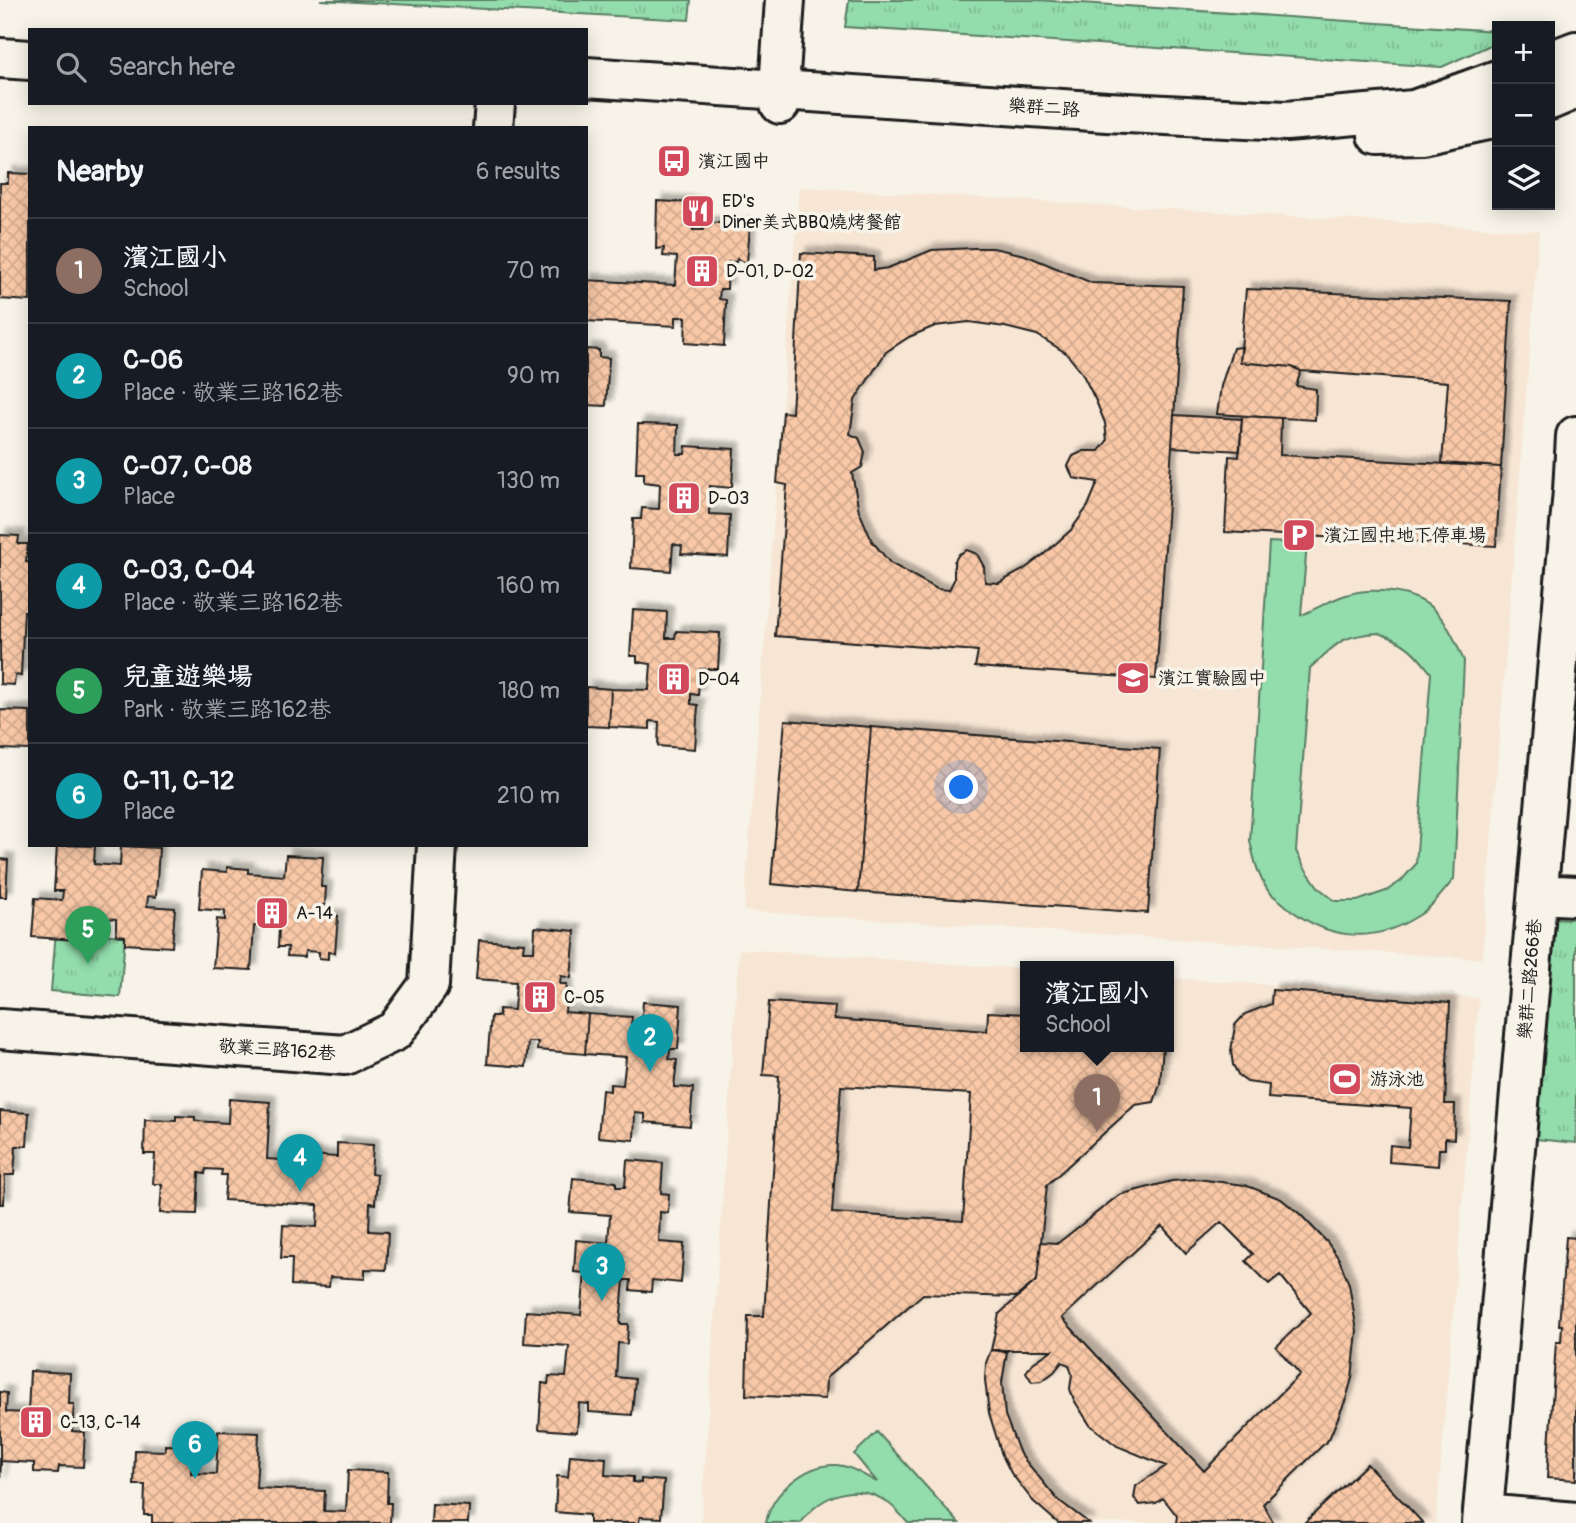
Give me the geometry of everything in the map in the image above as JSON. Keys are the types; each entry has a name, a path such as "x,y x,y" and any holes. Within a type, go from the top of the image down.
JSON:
{"street":[{"path":"779,96 785,0"},
{"path":"0,41 28,43"},
{"path":"1555,59 1576,51"},
{"path":"0,58 28,60"},
{"name":"樂群二路","path":"588,77 779,96 1335,136 1422,134 1492,119"},
{"name":"樂群二路","path":"588,93 779,96 1286,121 1414,110 1492,82"},
{"path":"1555,98 1576,89"},
{"path":"493,126 495,105"},
{"name":"樂群二路266巷","path":"1482,1519 1575,491 1576,436"},
{"name":"敬業三路162巷","path":"0,1029 345,1055 395,1031 429,985 437,847"},
{"path":"1538,894 1576,896"},
{"path":"1482,1519 1576,1522"}],"shaded area":[{"name":"濱江實驗國中","path":"799,187 1539,231 1482,959 744,911"},
{"path":"739,949 1020,969 1020,1052 1174,1052 1174,978 1479,998 1436,1523 701,1523"}],"green space":[{"path":"320,0 691,0 689,20"},
{"path":"849,0 1037,0 1492,31 1492,44 1442,67 845,27"},
{"path":"1269,542 1307,544 1301,615 1346,595 1367,591 1404,594 1426,603 1434,610 1458,647 1464,661 1454,879 1427,909 1399,926 1366,935 1349,934 1317,926 1269,892 1259,874 1250,841","holes":["1378,633 1409,648 1431,673 1416,864 1401,881 1386,891 1357,901 1335,901 1319,888 1296,851 1310,668 1340,642 1355,636"]},
{"path":"1553,918 1576,919 1576,1143 1536,1139"},
{"path":"56,931 125,936 120,997 51,991"},
{"path":"877,1432 959,1523 908,1523 891,1505 876,1496 852,1492 829,1498 809,1513 801,1523 766,1523 769,1512 782,1491 814,1469 842,1466 877,1482 854,1454"}],"building":[{"path":"8,173 28,174 28,301 0,299 0,183 8,183"},
{"name":"D-01, D-02","path":"657,201 695,203 693,230 703,230 704,222 750,225 747,263 737,259 736,262 728,262 727,289 720,289 719,299 726,300 724,346 685,343 686,317 676,317 676,326 588,321 588,280 675,285 677,257 663,256 664,248 656,249"},
{"path":"993,248 1025,255 1092,283 1183,286 1156,679 975,667 978,651 775,636 787,485 777,483 783,412 792,413 801,253 874,257 874,270 888,268 932,250","holes":["969,322 1037,335 1066,353 1082,373 1105,423 1107,441 1099,451 1084,451 1073,456 1068,466 1073,478 1098,482 1088,506 1071,530 1023,570 999,583 985,582 984,567 977,554 967,550 959,554 954,562 954,580 949,590 937,589 890,563 872,541 859,511 852,473 862,467 865,452 859,438 850,434 855,400 886,352 909,337 935,326"]},
{"path":"1246,289 1511,301 1501,467 1442,463 1448,382 1301,371 1292,367 1240,362"},
{"path":"1242,347 1240,362 1292,367 1301,371 1296,386 1316,389 1315,420 1217,414 1221,386 1233,348"},
{"path":"588,349 599,350 599,357 609,358 606,406 588,405"},
{"path":"1174,415 1242,419 1240,451 1172,447"},
{"path":"1242,416 1281,418 1280,455 1501,467 1496,546 1225,532 1229,456 1239,457"},
{"name":"D-03","path":"638,424 678,425 677,454 685,454 686,446 734,449 732,488 710,486 709,514 730,515 728,557 681,554 682,546 673,544 671,571 631,568 633,519 641,519 642,508 659,509 660,484 644,482 644,473 636,473"},
{"path":"0,535 19,536 18,544 28,544 28,611 24,611 21,676 15,675 14,685 0,684"},
{"name":"D-04","path":"633,610 667,612 666,638 675,638 676,631 720,633 718,669 700,669 698,695 691,694 691,704 698,705 695,749 658,746 659,722 650,721 650,729 609,727 611,689 649,690 651,664 637,662 637,656 630,656"},
{"path":"588,687 611,689 609,727 588,726"},
{"path":"0,710 28,711 28,750 0,749"},
{"path":"785,720 871,727 858,892 771,884"},
{"path":"871,727 1160,749 1148,913 858,892"},
{"path":"57,847 95,847 94,864 120,866 121,847 159,848 156,897 148,896 147,906 175,908 172,947 125,944 125,936 116,935 116,919 90,917 89,935 79,934 78,940 32,937 35,898 62,900 63,891 54,891"},
{"name":"A-14","path":"286,855 323,857 321,887 326,887 325,905 319,905 318,915 338,916 335,953 328,952 328,959 319,958 319,952 305,951 304,957 287,956 288,947 278,947 279,928 254,926 251,970 213,968 217,919 225,920 225,911 199,909 202,870 227,872 227,867 248,869 248,873 284,876"},
{"path":"0,859 8,860 6,897 0,897"},
{"name":"C-05","path":"535,927 575,931 571,978 561,976 560,984 567,984 565,1012 588,1014 585,1054 537,1050 538,1042 528,1042 526,1067 487,1064 491,1016 499,1016 499,1009 514,1010 516,982 476,979 479,940 524,943 523,951 534,951"},
{"name":"游泳池","path":"1272,990 1450,1003 1445,1104 1455,1104 1454,1139 1445,1138 1445,1149 1439,1149 1438,1166 1389,1162 1390,1145 1408,1147 1411,1108 1268,1098 1269,1085 1247,1082 1239,1076 1233,1065 1231,1051 1235,1025 1245,1014 1271,1004"},
{"path":"643,1002 681,1005 678,1049 670,1049 669,1059 677,1060 674,1087 693,1088 690,1126 645,1122 645,1114 635,1113 634,1140 598,1137 602,1090 610,1091 610,1084 623,1085 626,1057 585,1054 588,1014 632,1017 631,1026 641,1027"},
{"path":"769,1002 835,1006 834,1019 987,1031 988,1012 1020,1014 1020,1052 1163,1052 1160,1084 1154,1102 1135,1105 1047,1185 1037,1280 1016,1297 923,1294 826,1378 825,1399 746,1395 748,1316 764,1316 779,1076 763,1075","holes":["841,1086 971,1094 963,1221 832,1213"]},
{"path":"229,1099 270,1102 267,1159 306,1162 306,1155 337,1157 337,1143 373,1145 371,1174 377,1175 375,1204 370,1203 369,1231 388,1232 386,1270 365,1269 365,1279 330,1277 329,1287 291,1285 292,1258 281,1258 283,1225 317,1227 318,1205 224,1200 226,1175 221,1175 222,1170 206,1169 205,1174 199,1173 197,1214 160,1213 162,1184 153,1184 155,1154 144,1154 145,1120 176,1121 176,1116 195,1117 195,1121 228,1123"},
{"path":"0,1111 29,1113 27,1146 16,1146 14,1175 5,1175 4,1204 0,1204"},
{"path":"627,1160 663,1163 661,1193 669,1194 668,1213 660,1212 659,1242 684,1244 681,1283 652,1280 651,1292 630,1290 631,1280 624,1280 620,1324 628,1324 627,1344 618,1343 616,1377 635,1379 632,1415 589,1412 589,1404 579,1403 577,1432 539,1429 542,1383 548,1384 549,1376 566,1377 569,1346 524,1343 526,1311 581,1315 585,1273 574,1272 576,1240 608,1243 610,1215 570,1212 573,1178 616,1182 616,1187 625,1187"},
{"path":"1197,1179 1245,1185 1281,1199 1327,1242 1339,1259 1349,1284 1357,1331 1352,1378 1346,1399 1329,1439 1263,1504 1274,1523 1176,1523 1177,1516 1163,1498 1156,1503 1140,1505 1134,1498 1136,1486 1166,1466 1117,1446 1090,1425 1070,1389 1072,1374 1069,1365 1062,1362 1042,1381 1032,1382 1026,1372 1033,1363 1052,1350 991,1350 999,1314 1037,1280 1041,1242 1058,1243 1119,1195 1172,1181"},
{"path":"1221,1222 1253,1254 1246,1261 1269,1284 1280,1275 1311,1313 1276,1347 1300,1374 1204,1471 1062,1318 1162,1226 1186,1253"},
{"path":"1566,1237 1576,1238 1576,1480 1547,1478 1556,1342 1561,1342 1562,1325 1559,1325"},
{"path":"991,1350 1007,1352 1002,1382 1005,1415 1020,1454 1057,1499 1089,1523 1058,1523 1033,1501 1011,1473 1002,1455 989,1413 985,1380 986,1363"},
{"name":"C-13, C-14","path":"30,1371 70,1373 69,1404 74,1404 72,1431 85,1432 83,1467 59,1466 58,1473 34,1472 34,1463 1,1461 0,1483 0,1392 7,1393 6,1412 28,1413"},
{"path":"218,1431 259,1433 256,1488 325,1491 324,1511 346,1512 348,1470 388,1472 387,1503 391,1503 390,1523 152,1523 152,1515 144,1515 145,1485 134,1485 135,1450 165,1451 165,1445 193,1446 191,1473 216,1474"},
{"path":"570,1455 606,1458 605,1475 633,1477 633,1482 641,1483 641,1479 664,1481 661,1518 640,1517 639,1523 589,1523 589,1515 555,1512 557,1476 568,1477"},
{"path":"1367,1464 1423,1523 1304,1523"},
{"path":"432,1504 469,1506 468,1523 431,1523"}],"place":[{"name":"濱江國中","path":"674,161"},
{"name":"ED's Diner美式BBQ燒烤餐館","path":"698,211"},
{"name":"D-01, D-02","path":"702,271"},
{"name":"D-03","path":"684,498"},
{"name":"濱江國中地下停車場","path":"1299,535"},
{"name":"濱江實驗國中","path":"1133,678"},
{"name":"D-04","path":"674,679"},
{"name":"A-14","path":"272,913"},
{"name":"兒童遊樂場","path":"88,964"},
{"name":"C-05","path":"540,997"},
{"name":"C-06","path":"650,1072"},
{"name":"游泳池","path":"1345,1079"},
{"name":"濱江國小","path":"1097,1132"},
{"name":"C-03, C-04","path":"300,1192"},
{"name":"C-07, C-08","path":"602,1301"},
{"name":"C-13, C-14","path":"36,1422"},
{"name":"C-11, C-12","path":"195,1479"}]}
